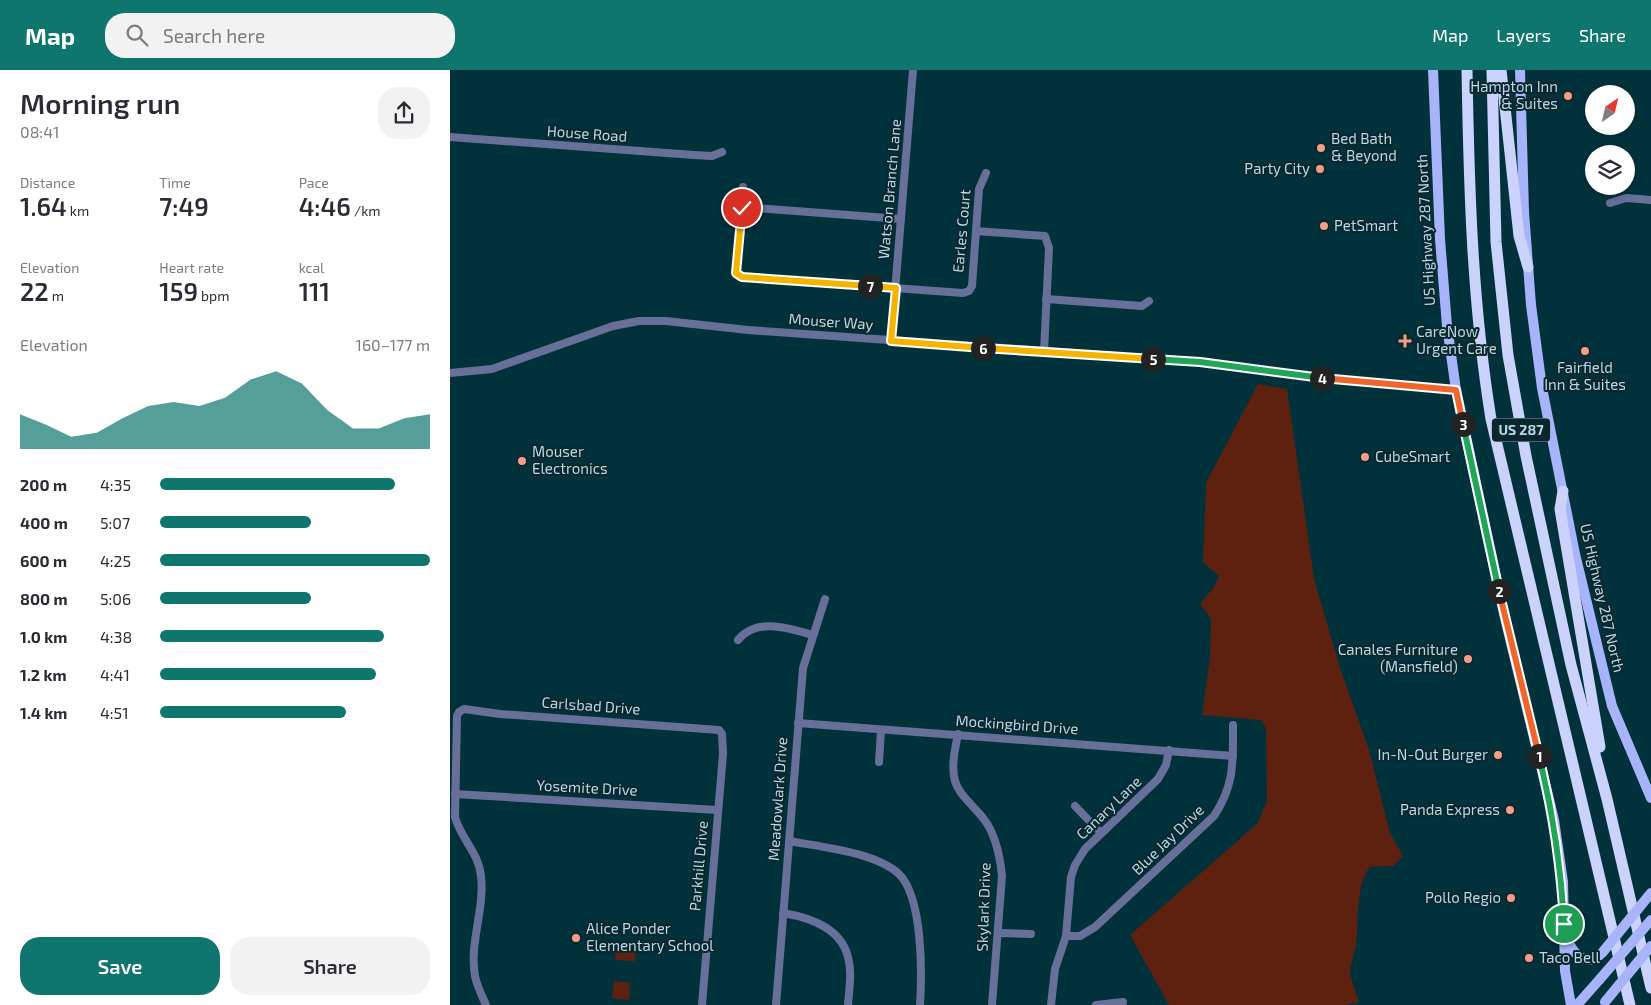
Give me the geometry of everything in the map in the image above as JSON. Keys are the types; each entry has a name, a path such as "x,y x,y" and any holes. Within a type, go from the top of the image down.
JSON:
{"highway":[{"name":"US 287","path":"1467,70 1471,253 1477,323 1491,419 1630,1005"},
{"name":"US 287","path":"1492,70 1496,242 1508,355 1526,456 1571,665 1603,783 1651,988"},
{"path":"1502,70 1519,236 1528,267"},
{"path":"1563,491 1560,509 1601,756 1603,783"}],"main road":[{"name":"US Highway 287 North","path":"1433,70 1440,240 1447,326 1456,390 1511,645 1554,820 1563,882 1565,971 1571,1005"},
{"name":"US Highway 287 North","path":"1520,70 1524,212 1528,267 1542,388 1563,491 1612,706 1651,798"},
{"path":"1564,933 1573,952 1580,958 1595,959 1651,893"},
{"path":"1577,1005 1651,920"},
{"path":"1604,1003 1651,946"}],"street":[{"name":"Watson Branch Lane","path":"891,341 913,70"},
{"name":"House Road","path":"450,137 712,156 722,152"},
{"name":"Earles Court","path":"896,288 963,293 969,291 972,286 980,184 986,173"},
{"path":"743,187 736,273 745,278 896,288"},
{"path":"1610,202 1626,198 1651,200"},
{"path":"742,208 901,219"},
{"path":"976,231 1045,236 1049,248 1044,352"},
{"path":"1046,299 1142,306 1149,301"},
{"name":"Mouser Way","path":"450,373 492,369 613,326 639,321 696,322 748,330 1200,362 1315,378 1456,390"},
{"name":"Meadowlark Drive","path":"776,1005 803,668 825,599"},
{"path":"738,640 748,630 762,627 783,628 813,635"},
{"name":"Carlsbad Drive","path":"455,794 457,716 461,710 719,730"},
{"name":"Mockingbird Drive","path":"798,723 1233,756"},
{"name":"Blue Jay Drive","path":"1066,936 1080,936 1095,927 1214,816 1226,796 1232,778 1233,725"},
{"name":"Parkhill Drive","path":"702,1005 723,754 722,734 719,730"},
{"path":"879,762 881,730"},
{"name":"Skylark Drive","path":"958,734 953,765 956,783 985,820 994,836 1000,857 1002,876 992,1005"},
{"name":"Canary Lane","path":"1051,1005 1055,968 1066,936 1071,877 1075,866 1084,850 1158,779 1166,765 1169,750"},
{"path":"455,794 457,825 480,864 482,879 474,960 475,976 486,1005"},
{"name":"Yosemite Drive","path":"455,794 717,810"},
{"path":"1075,806 1101,833"},
{"path":"789,841 878,861 899,874 904,881 914,906 918,938 920,1005"},
{"path":"783,913 814,921 840,939 850,962 848,1005"},
{"path":"998,933 1031,934"},
{"path":"1096,1005 1122,1002"}],"shaded area":[{"path":"1258,384 1287,389 1314,579 1340,668 1369,750 1390,833 1403,856 1393,866 1370,867 1362,884 1356,945 1350,972 1359,1002 1347,1005 1169,1005 1130,935 1258,823 1267,801 1266,728 1261,720 1202,715 1210,658 1211,619 1200,604 1214,587 1219,576 1203,562 1206,483"},
{"path":"616,947 636,948 635,961 615,960"},
{"path":"614,981 630,983 629,1000 612,998"}],"place":[{"name":"Hampton Inn & Suites","path":"1568,96"},
{"name":"Bed Bath & Beyond","path":"1321,148"},
{"name":"Party City","path":"1320,169"},
{"name":"PetSmart","path":"1324,226"},
{"name":"CareNow Urgent Care","path":"1405,341"},
{"name":"Fairfield Inn & Suites","path":"1585,351"},
{"name":"CubeSmart","path":"1365,457"},
{"name":"Mouser Electronics","path":"522,461"},
{"name":"Canales Furniture (Mansfield)","path":"1468,659"},
{"name":"In-N-Out Burger","path":"1498,755"},
{"name":"Panda Express","path":"1510,810"},
{"name":"Pollo Regio","path":"1511,898"},
{"name":"Alice Ponder Elementary School","path":"576,938"},
{"name":"Taco Bell","path":"1529,958"}],"route":[{"path":"742,208 736,273 745,278 896,288 891,341 1200,362 1315,378 1456,390 1473,477 1517,672 1524,691 1554,820 1563,882 1564,924"}]}
